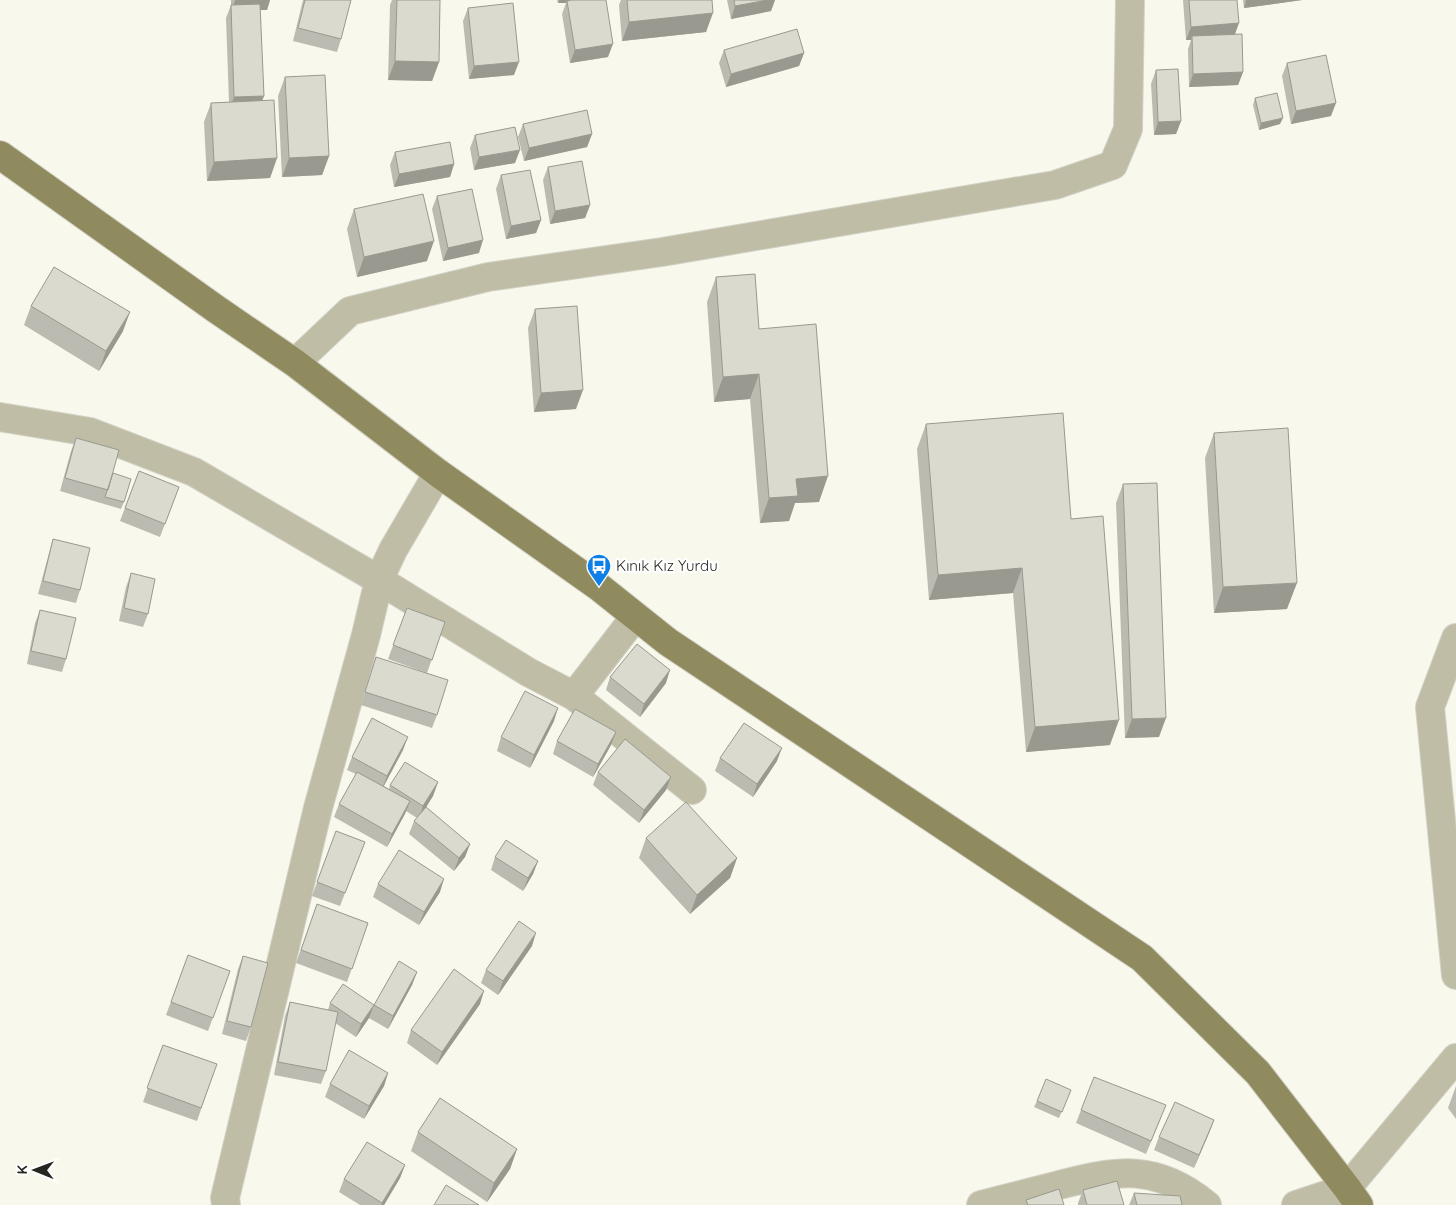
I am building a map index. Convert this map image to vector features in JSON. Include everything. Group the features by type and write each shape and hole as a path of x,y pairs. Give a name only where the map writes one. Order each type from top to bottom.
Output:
{"main road":[{"path":"0,155 216,310 295,363 438,472 599,587 635,618 668,642 1142,958 1258,1073 1353,1196"}],"street":[{"path":"295,363 350,312 488,276 662,252 1055,185 1113,165 1128,129 1130,0"},
{"path":"0,417 90,432 194,472 379,580 528,672 574,696 692,790"},
{"path":"226,1205 225,1198 242,1123 316,817 366,635 379,580 392,550 438,472"},
{"path":"574,696 635,618"},
{"path":"1456,638 1430,708 1456,975"},
{"path":"1296,1205 1353,1196 1456,1058"},
{"path":"981,1205 1097,1176 1133,1172 1169,1181 1207,1205"}],"building":[{"path":"305,0 351,0 341,39 298,28"},
{"path":"397,0 440,0 439,62 395,61"},
{"path":"606,0 613,44 575,50 567,1"},
{"path":"627,0 712,0 713,13 629,22"},
{"path":"734,0 768,0 735,6"},
{"path":"1189,0 1237,0 1239,23 1191,27"},
{"path":"513,3 519,62 474,66 468,8"},
{"path":"260,4 264,96 234,97 231,5"},
{"path":"797,29 804,53 731,74 724,50"},
{"path":"1242,34 1243,72 1193,74 1192,36"},
{"path":"1326,55 1336,103 1296,111 1287,63"},
{"path":"1178,69 1181,121 1158,122 1156,70"},
{"path":"325,75 329,156 289,158 285,77"},
{"path":"1277,93 1283,118 1261,123 1255,98"},
{"path":"274,100 277,158 214,162 211,103"},
{"path":"587,110 592,134 529,148 523,124"},
{"path":"515,127 520,150 479,157 475,135"},
{"path":"450,142 454,164 399,174 395,152"},
{"path":"582,161 590,205 555,211 548,167"},
{"path":"530,170 541,220 511,226 501,175"},
{"path":"472,189 483,240 448,248 437,196"},
{"path":"423,194 434,241 364,257 354,209"},
{"path":"54,267 130,312 106,351 31,306"},
{"path":"755,274 759,329 816,324 828,476 796,479 798,496 769,498 759,374 723,377 716,277"},
{"path":"577,306 583,390 541,393 535,309"},
{"path":"1063,413 1071,519 1103,516 1119,720 1035,727 1022,568 938,575 926,424"},
{"path":"1288,428 1297,583 1223,587 1214,433"},
{"path":"76,438 119,450 108,490 65,478"},
{"path":"139,471 179,487 165,524 125,508"},
{"path":"113,473 131,479 124,502 105,497"},
{"path":"1157,483 1166,718 1132,719 1123,484"},
{"path":"53,539 90,548 80,590 43,581"},
{"path":"131,573 155,579 148,614 124,608"},
{"path":"407,608 445,622 432,660 393,645"},
{"path":"40,610 76,618 66,659 31,651"},
{"path":"637,644 670,670 644,704 610,677"},
{"path":"376,657 448,680 437,715 365,692"},
{"path":"525,691 558,708 534,755 501,737"},
{"path":"575,709 616,732 598,764 557,741"},
{"path":"372,718 408,737 387,776 352,757"},
{"path":"744,723 782,748 757,784 720,758"},
{"path":"625,739 671,777 644,810 598,772"},
{"path":"405,762 438,782 423,806 390,785"},
{"path":"357,772 410,801 392,834 339,804"},
{"path":"686,802 737,858 697,895 646,838"},
{"path":"426,807 470,844 459,858 414,821"},
{"path":"336,831 365,842 345,893 317,882"},
{"path":"506,840 538,861 528,878 495,857"},
{"path":"399,850 444,879 424,912 378,884"},
{"path":"317,904 368,923 352,969 301,950"},
{"path":"519,921 536,933 503,981 486,970"},
{"path":"188,955 230,971 213,1018 171,1002"},
{"path":"243,956 268,963 251,1027 227,1021"},
{"path":"399,961 417,972 393,1016 374,1005"},
{"path":"454,969 484,991 442,1052 411,1030"},
{"path":"343,984 374,1005 361,1024 330,1003"},
{"path":"290,1002 338,1012 326,1071 278,1062"},
{"path":"163,1045 217,1064 201,1108 147,1088"},
{"path":"349,1050 388,1073 369,1106 330,1084"},
{"path":"1094,1077 1166,1105 1151,1141 1081,1110"},
{"path":"1046,1079 1071,1090 1062,1112 1037,1101"},
{"path":"440,1098 517,1149 494,1183 418,1132"},
{"path":"1175,1102 1214,1120 1199,1155 1159,1137"},
{"path":"367,1142 405,1165 382,1203 344,1179"},
{"path":"1117,1181 1124,1205 1087,1205 1083,1190"},
{"path":"446,1185 479,1205 434,1205"},
{"path":"1059,1189 1064,1205 1028,1205 1026,1200"},
{"path":"1134,1193 1180,1196 1182,1205 1137,1205"}],"place":[{"name":"Kınık Kız Yurdu","path":"599,587"}]}
